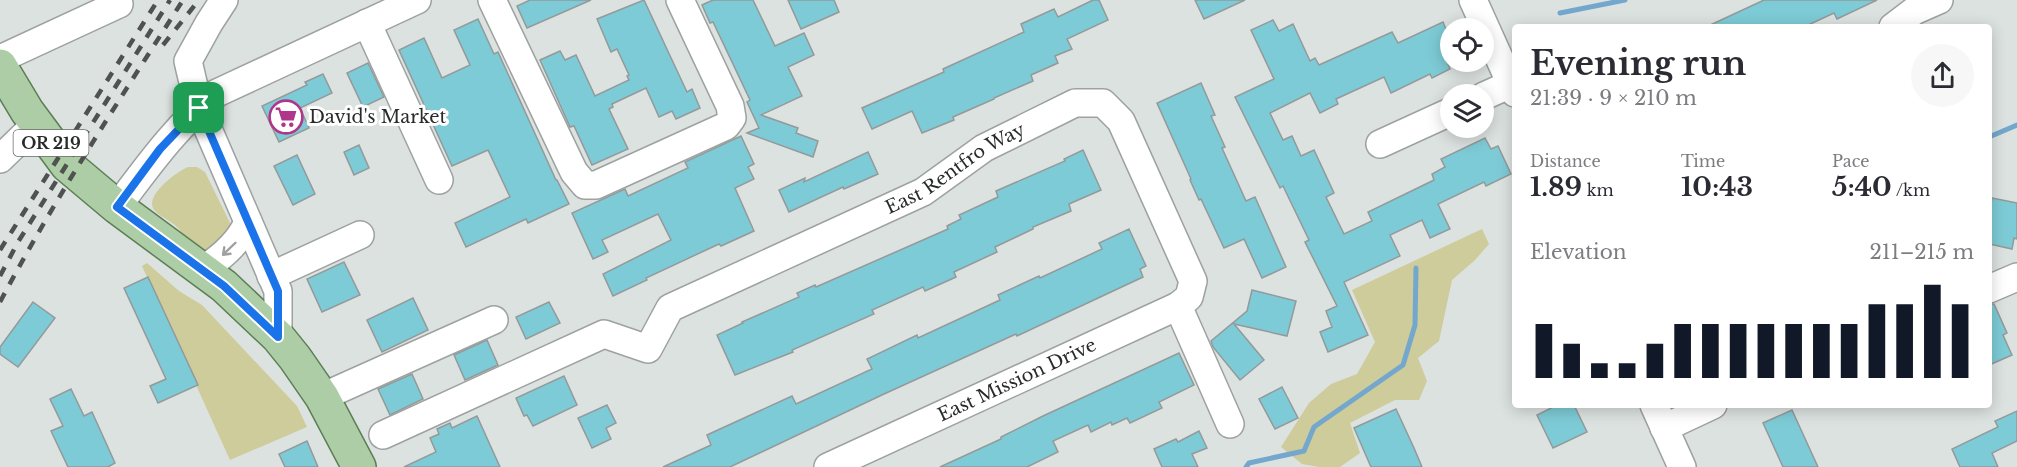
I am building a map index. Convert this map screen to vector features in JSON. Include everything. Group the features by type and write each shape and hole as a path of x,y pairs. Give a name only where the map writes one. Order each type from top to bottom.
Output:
{"main road":[{"name":"OR 219","path":"0,66 10,86 67,165 117,207 224,286 278,337 295,357 322,397 359,467"}],"street":[{"path":"224,0 188,61 199,108 278,291 278,337"},
{"path":"117,207 160,149 199,108 218,93 417,0"},
{"path":"492,0 574,172 585,185 596,185 726,126 732,118 729,106 680,0"},
{"path":"1473,0 1512,87"},
{"path":"1897,24 1914,11 1939,0"},
{"path":"0,59 119,4"},
{"path":"367,23 439,180"},
{"path":"1494,94 1512,89"},
{"name":"East Rentfro Way","path":"383,435 604,334 648,349 670,308 923,192 984,148 1075,103 1103,103 1120,121 1193,281 1190,297 1178,306"},
{"path":"1380,144 1440,117"},
{"path":"0,159 37,123"},
{"path":"202,270 217,260 237,241 248,222"},
{"path":"271,276 360,235"},
{"path":"1992,288 2017,277"},
{"path":"1178,306 1230,424"},
{"name":"East Mission Drive","path":"837,465 1178,306"},
{"path":"322,397 494,320"},
{"path":"1682,467 1659,416 1698,408"}],"shaded area":[{"path":"188,167 197,167 205,172 231,225 231,231 206,253 185,239 178,228 155,211 152,205 153,199 162,186"},
{"path":"1482,229 1489,244 1452,280 1439,341 1418,358 1427,381 1419,400 1395,400 1350,423 1360,453 1340,467 1302,464 1281,447 1309,403 1331,384 1357,374 1375,342 1352,290"},
{"path":"147,263 179,291 202,305 297,406 307,427 230,460 142,266"}],"building":[{"path":"530,0 591,0 527,28 517,6"},
{"path":"644,0 687,92 692,89 700,108 676,119 672,111 659,117 646,88 612,104 613,107 609,109 628,149 592,165 574,126 570,127 540,60 560,51 565,60 576,55 595,96 629,80 627,76 629,75 617,49 611,52 597,19"},
{"path":"713,0 753,0 775,46 804,33 814,55 788,67 802,96 761,115 798,128 796,133 818,141 813,157 747,133 759,128 747,102 750,100 713,22 710,23 702,5"},
{"path":"788,0 834,0 839,12 801,29"},
{"path":"1093,0 1099,0 1108,20 1067,39 1072,49 1055,56 1058,63 1031,75 1033,81 953,117 954,120 922,133 912,111 872,129 862,108 944,72 943,69 1024,32 1021,24 1054,9 1058,17"},
{"path":"1195,0 1245,0 1204,19"},
{"path":"1764,0 1877,0 1837,19 1834,13 1810,24 1712,24"},
{"path":"478,19 494,54 498,52 569,204 528,223 526,219 466,247 455,223 510,197 488,150 452,166 399,50 424,38 442,78 470,65 454,30"},
{"path":"1273,20 1279,31 1293,24 1310,61 1315,58 1319,65 1392,32 1398,43 1440,23 1440,72 1444,72 1432,78 1430,74 1391,93 1384,77 1336,99 1338,104 1320,113 1310,93 1270,113 1283,140 1292,136 1301,156 1314,150 1334,193 1326,197 1344,234 1372,221 1368,212 1434,180 1432,174 1445,167 1441,159 1485,138 1491,149 1498,146 1511,174 1486,186 1484,182 1438,204 1450,229 1430,238 1422,220 1390,235 1400,256 1344,282 1368,335 1328,352 1320,332 1332,327 1326,311 1337,306 1305,242 1309,240 1283,186 1280,188 1235,97 1274,79 1251,30"},
{"path":"368,63 384,97 363,107 347,73"},
{"name":"David's Market","path":"323,74 332,93 300,108 309,128 279,142 262,106 307,85 305,82"},
{"path":"1201,83 1215,115 1211,116 1225,147 1222,148 1246,201 1255,197 1286,267 1262,278 1244,239 1224,248 1201,199 1199,200 1157,103"},
{"path":"741,136 754,164 748,167 754,179 735,188 754,231 721,246 719,244 613,296 603,274 671,240 658,214 602,240 608,252 593,259 572,213 625,189 628,196 688,168 685,162"},
{"path":"359,145 369,168 354,175 344,152"},
{"path":"1083,150 1101,190 1069,204 1071,211 1033,227 995,247 997,252 954,272 956,277 925,291 923,287 872,310 874,314 792,350 793,352 735,375 717,335 799,297 797,293 815,285 816,287 948,229 947,226 961,219 959,215 998,197 996,191 1065,161 1064,159"},
{"path":"868,152 878,174 789,212 779,190 805,178 804,182"},
{"path":"297,155 315,194 293,205 274,166"},
{"path":"1992,198 2017,203 2017,239 2014,238 2012,249 1992,245"},
{"path":"1129,229 1146,266 1140,269 1143,277 1017,336 1016,334 884,394 730,467 663,467 711,445 707,435 792,396 796,404 872,369 867,359 1000,300 998,295 1102,249 1099,243"},
{"path":"344,262 360,295 322,312 307,279"},
{"path":"148,277 198,385 158,403 150,386 166,379 124,288"},
{"path":"1252,290 1296,301 1287,336 1234,324 1264,360 1240,380 1213,347 1211,341 1247,311"},
{"path":"413,298 428,330 382,352 367,320"},
{"path":"33,302 55,318 18,367 0,354 0,347"},
{"path":"549,302 560,323 526,339 516,317"},
{"path":"1992,304 2007,333 2003,335 2012,355 1992,364"},
{"path":"487,340 498,365 465,380 454,355"},
{"path":"1179,353 1194,385 1159,402 1162,408 1130,423 1127,418 1112,425 1111,422 1091,432 1088,425 1053,441 1058,452 1027,467 940,467 1001,439 1043,416"},
{"path":"412,374 423,399 390,415 378,389"},
{"path":"564,376 577,405 533,426 527,415 524,416 516,398"},
{"path":"1282,387 1298,418 1275,429 1259,399"},
{"path":"71,389 84,416 92,412 115,463 108,467 68,467 51,431 63,426 50,399"},
{"path":"607,405 616,423 606,428 611,439 592,448 578,418"},
{"path":"1551,408 1575,408 1587,432 1553,448 1537,415"},
{"path":"1396,409 1422,467 1371,467 1354,428"},
{"path":"1792,410 1818,467 1783,467 1763,423"},
{"path":"2017,411 2017,441 1992,453 1998,467 1960,467 1952,449 1998,427 1995,421"},
{"path":"477,416 500,467 404,467 436,452 430,438 439,434 437,429 450,423 452,428"},
{"path":"1199,431 1207,448 1192,454 1198,467 1162,467 1154,449 1176,439 1178,442"},
{"path":"307,441 318,467 285,467 279,454"}],"waterway":[{"path":"1560,13 1625,0"},
{"path":"1992,136 2017,125"},
{"path":"1246,467 1249,463 1304,451 1314,427 1403,365 1415,325 1416,268"}],"railway":[{"path":"0,250 158,0"},
{"path":"0,276 18,242 170,0"},
{"path":"0,302 65,187 183,0"},
{"path":"163,45 199,0"}],"place":[{"name":"David's Market","path":"286,117"}],"route":[{"path":"199,108 278,291 278,337 224,286 117,207 160,149 199,108"}]}
